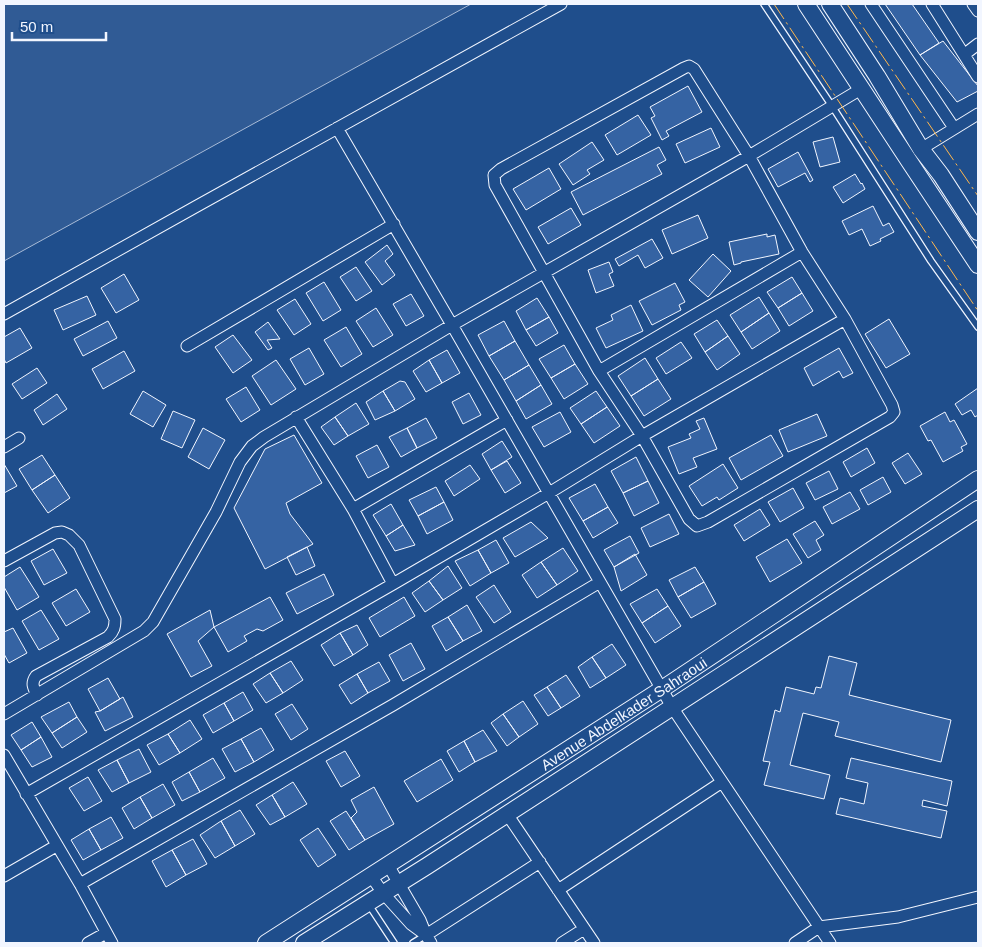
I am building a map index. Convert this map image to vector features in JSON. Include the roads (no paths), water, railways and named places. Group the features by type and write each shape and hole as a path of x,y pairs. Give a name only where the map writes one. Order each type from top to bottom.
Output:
{"main road":[{"path":"806,4 978,264"},
{"path":"830,4 878,76 921,149 941,175 978,232"},
{"name":"Avenue Abdelkader Sahraoui","path":"266,943 662,689 978,479"},
{"name":"Avenue Abdelkader Sahraoui","path":"314,939 978,508"}],"street":[{"path":"4,314 561,4"},
{"path":"871,4 954,128"},
{"path":"932,4 978,77"},
{"path":"973,4 978,11"},
{"path":"965,54 978,44"},
{"path":"689,66 694,69 749,156 802,252 845,319 894,412 890,418 708,522 696,526 689,519 642,436 599,371 495,185 494,175 501,169 689,66"},
{"path":"4,714 144,631 153,622 216,512 240,462 252,446 264,437 452,325 749,156 861,89"},
{"path":"921,149 978,114"},
{"path":"337,128 672,707 830,943"},
{"path":"186,346 394,224"},
{"path":"599,371 802,252"},
{"path":"26,794 393,584 642,436 845,319"},
{"path":"296,417 354,509 393,584"},
{"path":"354,509 507,420"},
{"path":"4,447 19,438"},
{"path":"4,560 55,533 62,532 69,535 79,545 115,619 113,632 108,636 36,676 32,685 36,695"},
{"path":"80,884 393,705 600,582"},
{"path":"4,754 56,846 80,884 109,938 88,943"},
{"path":"558,890 722,782"},
{"path":"507,814 594,943"},
{"path":"4,876 56,846"},
{"path":"428,939 540,862"},
{"path":"388,866 420,920 428,939"},
{"path":"371,876 410,924 428,939"},
{"path":"795,943 820,927 898,917 978,897"},
{"path":"562,943 584,929"}],"lane":[{"path":"764,4 832,106 931,262 978,327"},
{"path":"368,903 394,943"},
{"path":"413,943 428,939"}]}
